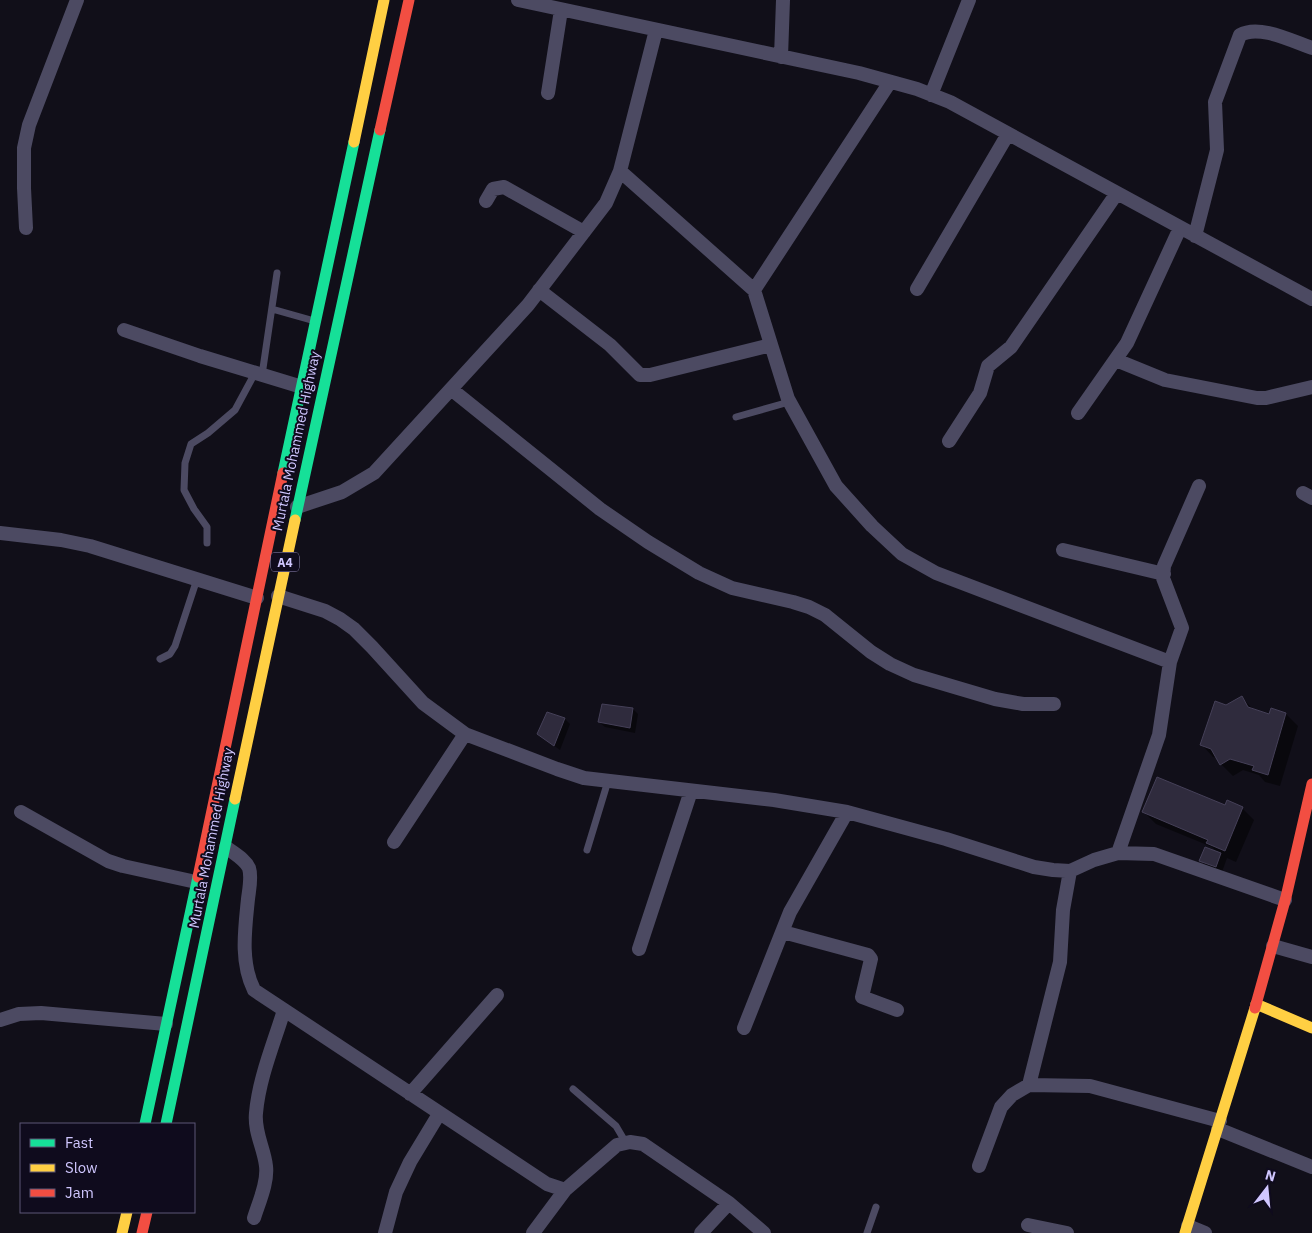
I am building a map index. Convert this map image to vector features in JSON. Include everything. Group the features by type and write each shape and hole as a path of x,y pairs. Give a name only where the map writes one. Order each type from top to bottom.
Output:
{"main road":[{"name":"Murtala Mohammed Highway","path":"166,1123 226,848 244,752 409,0"},
{"name":"Murtala Mohammed Highway","path":"145,1123 316,321 379,2"},
{"path":"1186,1230 1273,946 1310,808 1312,784"},
{"path":"1256,1004 1312,1028"},
{"path":"122,1233 127,1213"},
{"path":"142,1233 147,1213"}],"street":[{"path":"26,228 24,148 29,125 77,0"},
{"path":"518,0 860,74 950,102 1312,299"},
{"path":"781,57 783,0"},
{"path":"931,95 969,0"},
{"path":"548,93 561,10"},
{"path":"297,507 342,492 374,473 528,305 606,203 620,171 656,30"},
{"path":"1195,236 1217,150 1215,102 1240,34 1246,31 1257,30 1312,48"},
{"path":"754,290 890,82"},
{"path":"917,289 1008,134"},
{"path":"620,171 754,290 789,402 836,486 872,526 902,554 936,573 1170,662"},
{"path":"486,201 493,189 504,187 584,232"},
{"path":"948,441 980,393 988,366 1011,347 1117,193"},
{"path":"1078,413 1127,343 1180,228"},
{"path":"539,290 610,345 640,376 771,344"},
{"path":"124,330 302,387"},
{"path":"1116,360 1165,380 1257,398 1266,398 1312,387"},
{"path":"452,389 600,509 648,542 699,573 732,588 809,607 825,615 871,652 890,664 914,675 995,699 1023,704 1054,704"},
{"path":"1118,853 1159,735 1170,662 1182,628 1164,578 1164,566 1199,486"},
{"path":"0,533 61,540 90,546 257,598"},
{"path":"1063,550 1164,574"},
{"path":"278,596 325,611 347,624 372,647 423,703 465,734 584,778 774,800 847,812 946,839 1034,867 1070,871 1094,860 1118,853 1154,854 1285,900"},
{"path":"394,842 465,734"},
{"path":"639,949 691,791"},
{"path":"21,812 108,861 196,882"},
{"path":"744,1028 790,912 847,812"},
{"path":"226,848 243,860 249,868 245,926 245,966 254,990 547,1184 565,1190"},
{"path":"1029,1085 1060,962 1063,910 1070,871"},
{"path":"783,932 868,955 871,960 862,997 897,1010"},
{"path":"1273,946 1312,957"},
{"path":"410,1094 497,995"},
{"path":"254,1218 266,1167 258,1139 255,1116 260,1090 284,1010"},
{"path":"0,1020 19,1014 41,1013 166,1024"},
{"path":"979,1166 1001,1108 1012,1095 1029,1085 1090,1086 1219,1125 1312,1167"},
{"path":"384,1233 396,1192 410,1162 440,1114"},
{"path":"533,1233 565,1190 617,1145 630,1142 643,1144 729,1203 764,1233"},
{"path":"701,1233 729,1203"},
{"path":"1028,1224 1067,1233"},
{"path":"1186,1230 1205,1233"}],"lane":[{"path":"208,543 207,527 194,509 184,490 186,463 191,444 208,433 235,410 259,374 272,309 277,272"},
{"path":"272,309 316,321"},
{"path":"736,417 789,402"},
{"path":"160,659 170,654 175,646 197,580"},
{"path":"587,850 608,781"},
{"path":"574,1089 616,1126 626,1143"},
{"path":"867,1233 876,1207"}],"building":[{"path":"1242,696 1248,707 1269,714 1271,708 1286,713 1268,775 1252,770 1254,766 1230,759 1220,765 1211,749 1200,745 1215,701 1226,705"},
{"path":"602,704 633,708 630,728 598,722"},
{"path":"547,712 565,718 554,746 537,734"},
{"path":"1157,777 1225,805 1227,800 1243,807 1225,851 1206,843 1208,840 1142,812"},
{"path":"1205,847 1221,853 1216,867 1199,861"}],"traffic: fast":[{"path":"295,520 380,130"},
{"path":"283,473 354,142"},
{"path":"166,1123 235,799"},
{"path":"145,1123 198,877"}],"traffic: slow":[{"path":"354,142 384,0"},
{"path":"235,799 295,520"},
{"path":"1256,1004 1312,1028"},
{"path":"1185,1233 1255,1008"},
{"path":"122,1233 127,1213"}],"traffic: jam":[{"path":"380,130 409,0"},
{"path":"198,877 283,473"},
{"path":"1255,1008 1286,897 1312,784"},
{"path":"142,1233 147,1213"}]}
